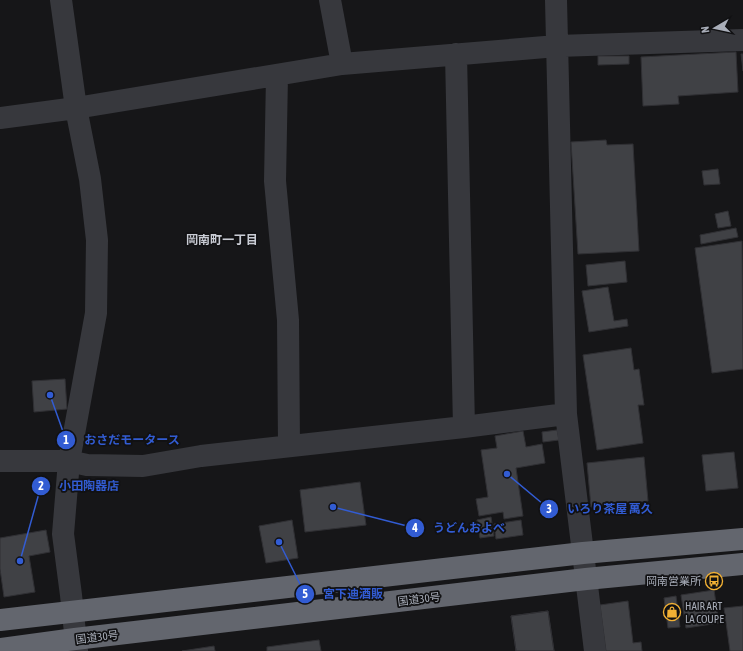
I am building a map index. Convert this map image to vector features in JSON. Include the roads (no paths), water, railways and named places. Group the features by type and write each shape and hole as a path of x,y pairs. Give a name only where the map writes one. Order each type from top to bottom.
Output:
{"highway":[{"path":"0,620 583,553 743,539"},
{"name":"国道30号","path":"0,649 76,645 586,579 743,564"}],"street":[{"path":"61,0 76,108 90,179 97,240 96,313 69,461 63,534 76,645"},
{"path":"330,0 342,64"},
{"path":"556,0 566,414 595,651"},
{"path":"0,118 76,108 277,76 342,64 557,46 743,40"},
{"path":"456,54 464,428"},
{"path":"277,76 276,181 288,320 289,446"},
{"path":"0,461 69,461 87,466 143,466 201,456 464,428 566,414"}],"place":[{"name":"おさだモータース","path":"50,395"},
{"name":"いろり茶屋 萬久","path":"507,474"},
{"name":"うどんおよべ","path":"333,507"},
{"name":"宮下迪酒販","path":"279,542"},
{"name":"小田陶器店","path":"20,561"},
{"name":"岡南営業所","path":"714,581"},
{"name":"HAIR ART LA COUPE","path":"672,612"}],"district":[{"name":"岡南町一丁目","path":"222,240"}]}
